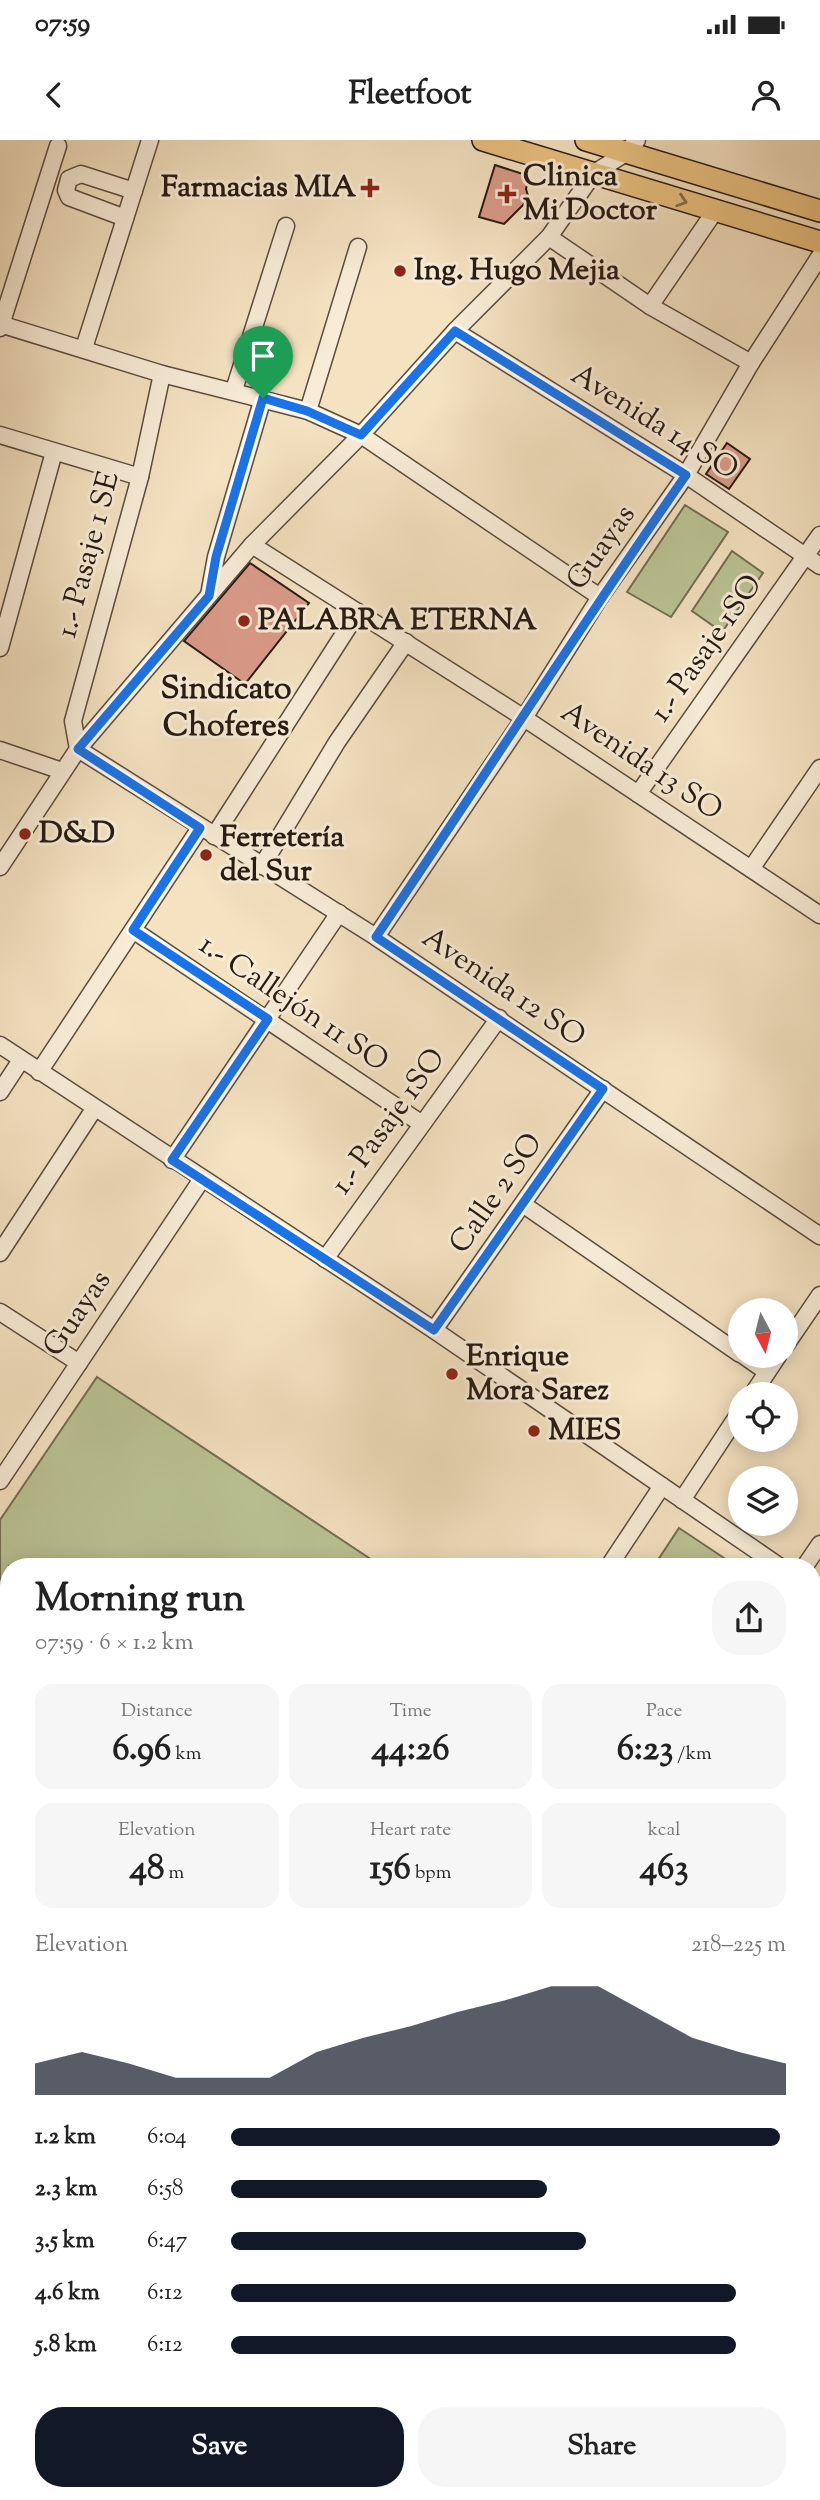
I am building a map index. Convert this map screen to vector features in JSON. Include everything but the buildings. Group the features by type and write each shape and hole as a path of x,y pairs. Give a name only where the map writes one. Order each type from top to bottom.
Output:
{"main road":[{"path":"483,140 820,242"},
{"path":"599,142 632,146 820,211"}],"street":[{"path":"84,348 150,140"},
{"path":"594,173 599,142"},
{"path":"58,146 0,326 84,348 162,374 234,390 307,411 361,435 600,597"},
{"path":"2,860 78,749 252,545 361,435 455,331 550,237 594,173 632,146"},
{"path":"125,218 69,197 66,190 69,179 74,174 81,174 134,191"},
{"path":"650,306 715,211"},
{"path":"234,390 286,226"},
{"path":"550,237 650,306 751,363"},
{"path":"307,411 358,247"},
{"name":"Guayas","path":"376,937 524,718 600,597 686,475 751,363 820,256"},
{"name":"Avenida 14 SO","path":"455,331 686,475 813,561"},
{"name":"1.- Pasaje 1 SE","path":"78,749 73,721 140,477 162,374"},
{"path":"209,596 216,557 263,398"},
{"path":"0,435 140,477"},
{"path":"0,648 54,452"},
{"name":"1.- Pasaje 1SO","path":"638,794 813,561 820,535"},
{"name":"Avenida 13 SO","path":"252,545 524,718 820,915"},
{"path":"39,1072 133,930 207,832 358,612"},
{"path":"262,866 337,742 406,642"},
{"name":"Avenida 12 SO","path":"78,749 340,913 499,1017 820,1236"},
{"path":"0,750 62,771"},
{"path":"751,869 820,768"},
{"path":"172,1160 340,913"},
{"name":"1.- Callejón 11 SO","path":"133,930 422,1124"},
{"name":"1.- Pasaje 1SO","path":"326,1259 499,1017"},
{"path":"0,1045 434,1330 767,1558"},
{"path":"0,1092 21,1060"},
{"name":"Calle 2 SO","path":"434,1330 603,1089"},
{"path":"0,1253 94,1109"},
{"name":"Guayas","path":"0,1481 202,1179"},
{"path":"524,1205 728,1345"},
{"path":"798,1327 820,1295"},
{"path":"0,1312 79,1363"},
{"path":"761,1368 767,1372"},
{"path":"760,1382 770,1368"},
{"path":"682,1500 728,1430"},
{"path":"614,1558 662,1486"}],"green space":[{"path":"685,505 728,532 671,617 627,592"},
{"path":"732,551 763,573 722,632 692,611"},
{"path":"97,1377 369,1558 0,1558 0,1520"},
{"path":"679,1528 724,1558 659,1558"}],"place":[{"name":"Farmacias MIA","path":"370,188"},
{"name":"Clinica Mi Doctor","path":"507,194"},
{"name":"Ing. Hugo Mejia","path":"400,271"},
{"name":"PALABRA ETERNA","path":"244,621"},
{"name":"D&D","path":"25,834"},
{"name":"Ferretería del Sur","path":"206,855"},
{"name":"Enrique Mora Sarez","path":"452,1374"},
{"name":"MIES","path":"534,1431"}],"district":[{"name":"Sindicato Choferes","path":"226,708"}],"route":[{"path":"455,331 686,475 600,597 524,718 376,937 603,1089 434,1330 172,1160 268,1019 133,930 200,828 78,749 209,596 216,557 263,398 307,411 361,435 455,331"}]}
